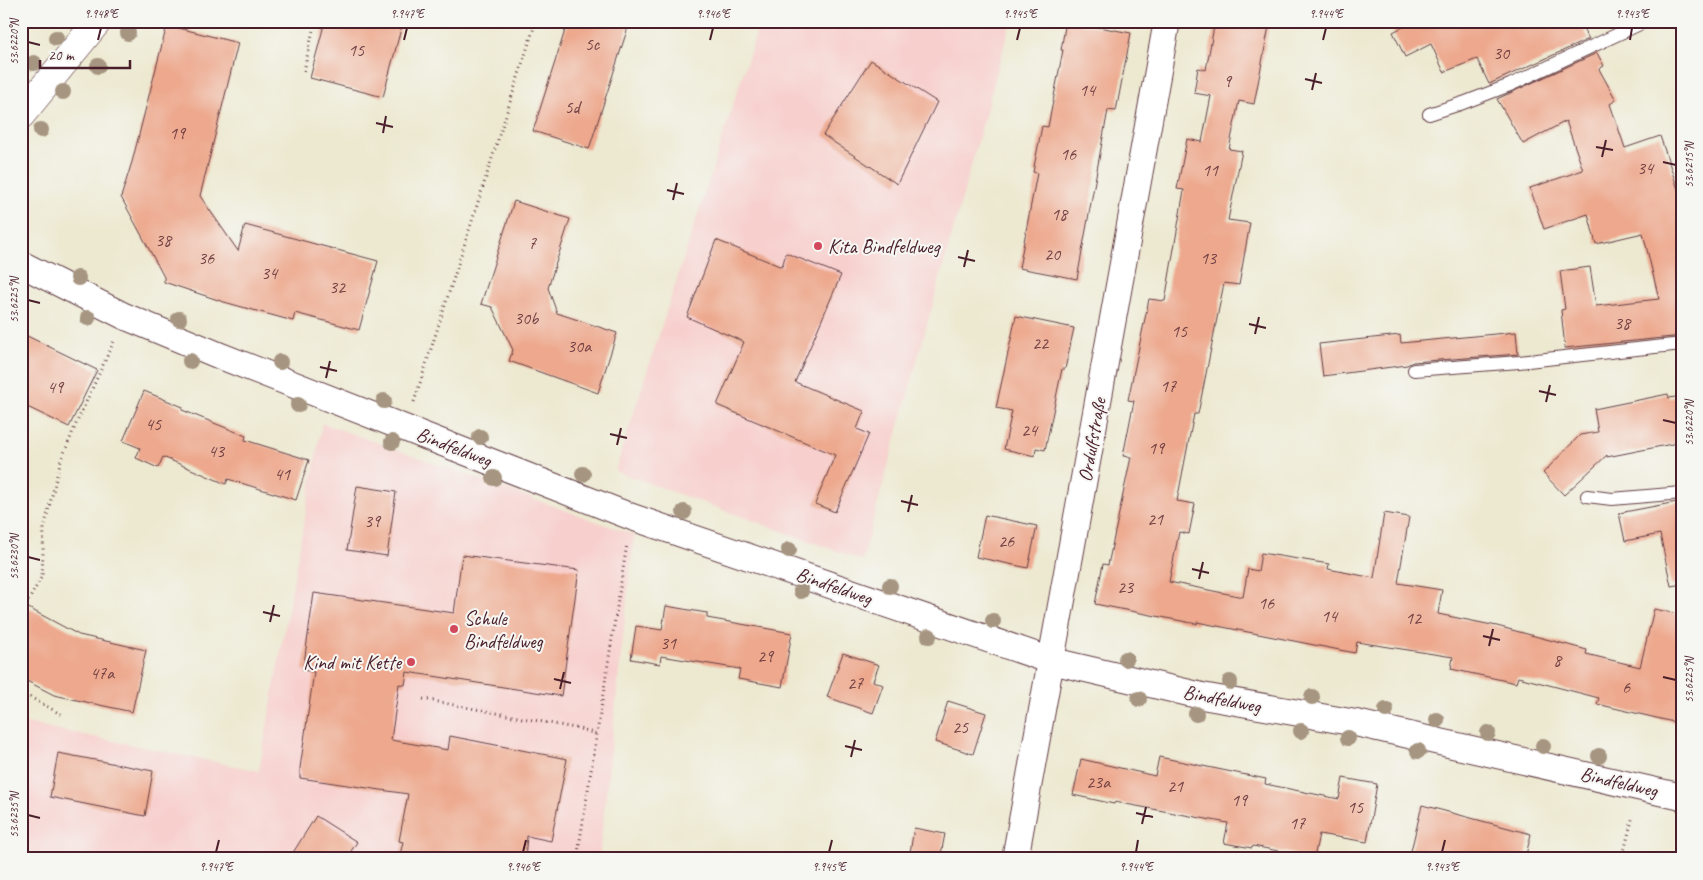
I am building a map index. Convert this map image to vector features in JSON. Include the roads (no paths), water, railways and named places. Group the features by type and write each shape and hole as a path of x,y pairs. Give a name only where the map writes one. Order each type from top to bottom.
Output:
{"street":[{"path":"21,115 98,21"},
{"name":"Ordulfstraße","path":"1015,859 1167,21"},
{"name":"Bindfeldweg","path":"21,264 124,316 218,355 632,516 1052,661 1202,696 1356,723 1682,796"}],"lane":[{"path":"1429,114 1510,85 1646,21"},
{"path":"1414,370 1519,362 1682,344"},
{"path":"1587,496 1612,499 1682,493"}],"place":[{"name":"Kita Bindfeldweg","path":"818,246"},
{"name":"Schule Bindfeldweg","path":"454,629"},
{"name":"Kind mit Kette","path":"411,662"}]}
